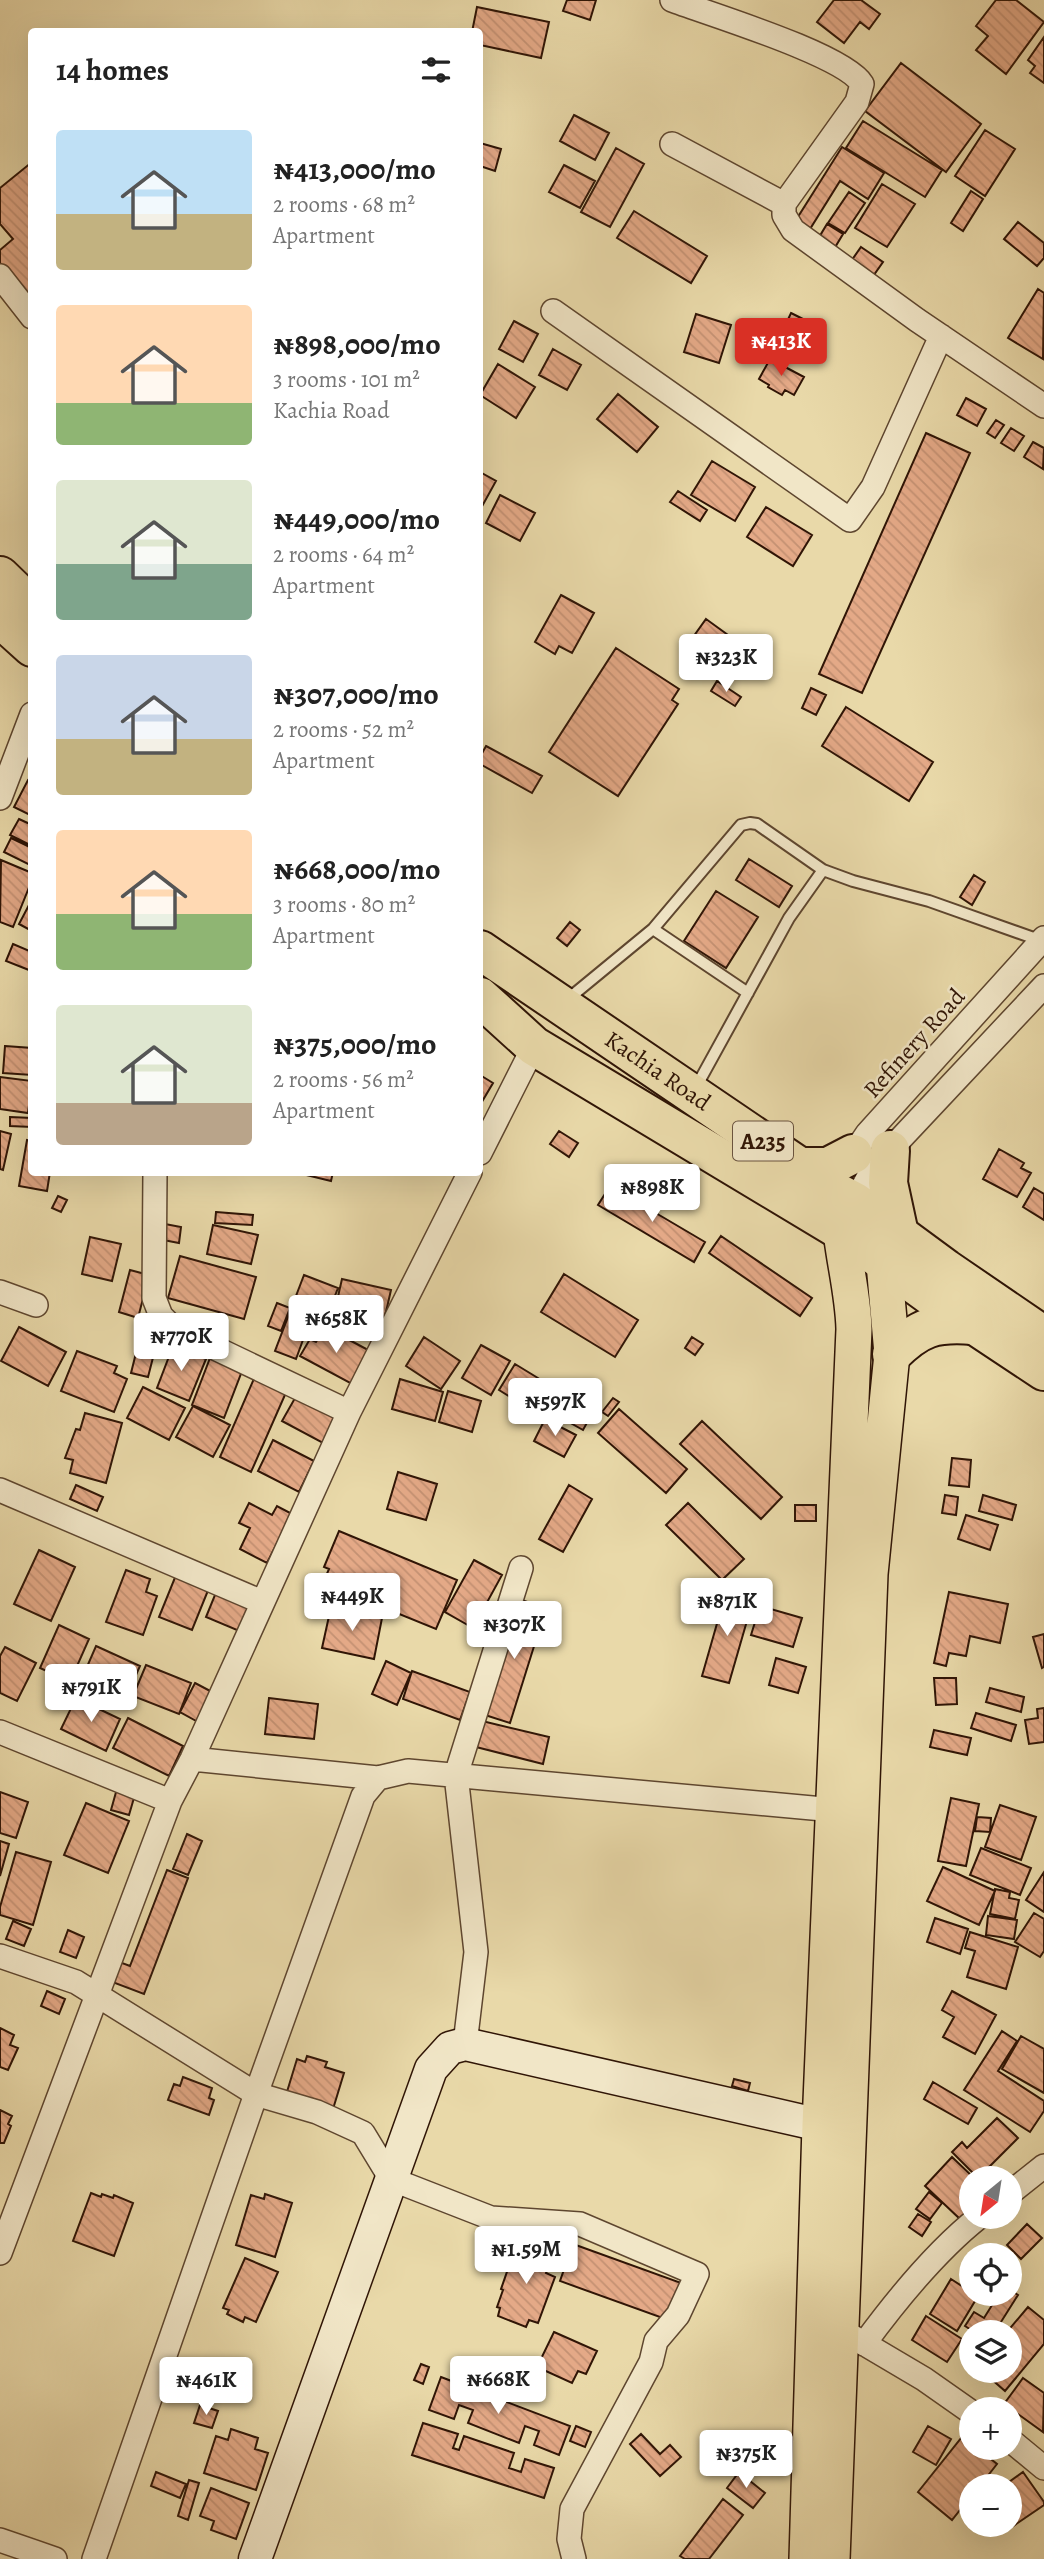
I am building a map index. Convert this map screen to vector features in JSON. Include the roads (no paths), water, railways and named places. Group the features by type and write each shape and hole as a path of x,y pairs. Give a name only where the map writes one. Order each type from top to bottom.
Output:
{"highway":[{"path":"0,576 28,603"},
{"path":"0,618 28,643"},
{"name":"Kachia Road","path":"483,952 800,1167 892,1249 938,1282 1044,1336"},
{"name":"Kachia Road","path":"483,1000 534,1046 844,1208"},
{"path":"885,1135 892,1249"},
{"path":"800,1167 828,1167 853,1154"},
{"name":"Kachia Road","path":"938,1282 973,1325 1044,1371"},
{"path":"892,1354 911,1336 932,1326 951,1323 973,1325"}],"main road":[{"path":"807,2559 820,2125 853,1329 844,1208"},
{"path":"832,2559 853,2337 870,1574 892,1354 892,1249"}],"street":[{"path":"672,0 817,53 857,76 862,83 857,102 784,204 784,215 793,230 941,336 1044,405"},
{"path":"672,144 784,204"},
{"path":"0,276 28,312"},
{"path":"553,311 850,520 873,487 941,336"},
{"path":"0,798 28,725"},
{"name":"Refinery Road","path":"844,1208 869,1176 885,1135 1043,939"},
{"name":"Refinery Road","path":"844,1208 842,1174 853,1154 928,1110 1044,986"},
{"path":"483,1147 534,1046"},
{"path":"885,1135 928,1110"},
{"path":"155,1176 154,1297 161,1317 173,1328 349,1412"},
{"path":"0,2253 7,2213 96,1996 170,1801 192,1759 349,1412 468,1176"},
{"path":"0,1292 36,1305"},
{"path":"0,1490 262,1602"},
{"path":"465,2044 475,1952 456,1775 521,1568"},
{"path":"0,1732 170,1801"},
{"path":"192,1759 378,1778 408,1771 834,1810"},
{"path":"94,2559 363,1796 378,1778"},
{"path":"0,1956 76,1982 256,2094 317,2112 363,2133 391,2179 491,2218 580,2224 697,2274 678,2315 656,2341 651,2362 572,2509 569,2539 573,2559"},
{"path":"255,2559 430,2069 450,2048 465,2044 820,2125"},
{"path":"1022,2185 1040,2174"},
{"path":"959,2404 924,2379 853,2337 887,2313 963,2230"},
{"path":"1022,2450 1044,2468"},
{"path":"0,2540 55,2559"}],"lane":[{"path":"561,1005 653,929 741,825 745,824 757,824 823,870 853,881 929,901 1043,939"},
{"path":"692,1093 789,918 823,870"},
{"path":"653,929 748,993"}]}
